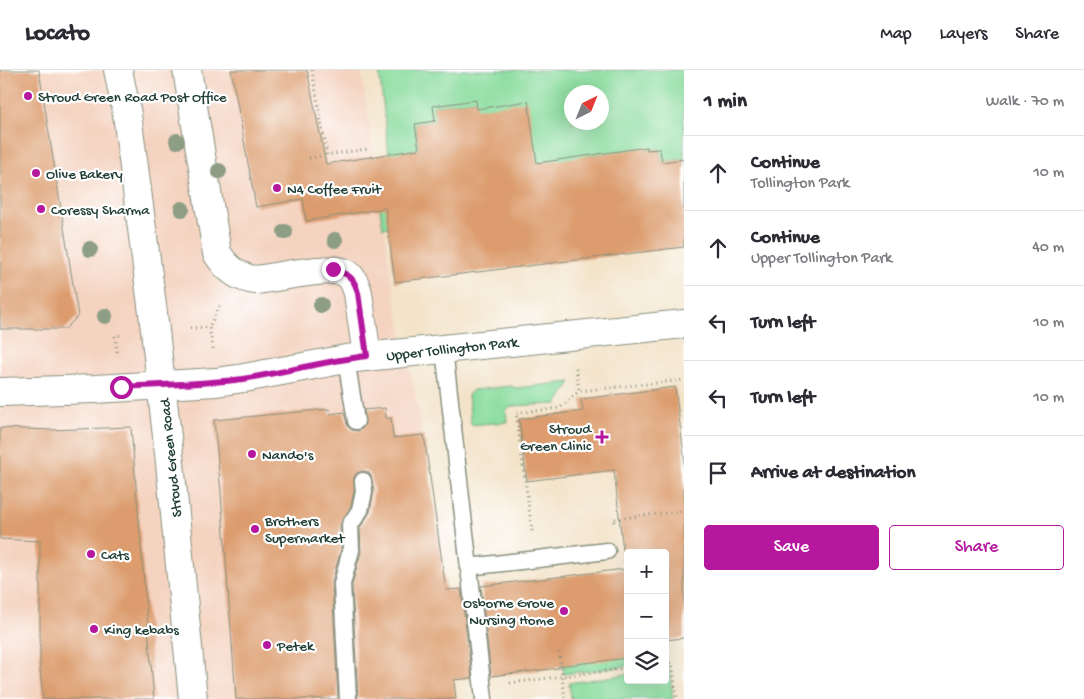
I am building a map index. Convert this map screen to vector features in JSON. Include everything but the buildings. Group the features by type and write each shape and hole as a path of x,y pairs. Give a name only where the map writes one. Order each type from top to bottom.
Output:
{"main road":[{"name":"Stroud Green Road","path":"118,70 129,124 162,385 193,699"},
{"path":"187,70 217,253 222,262 246,279 256,280 333,269 346,273 355,283 358,293 356,358"},
{"name":"Upper Tollington Park","path":"0,392 162,385 244,378 356,358 684,324"}],"lane":[{"path":"444,349 483,693"},
{"path":"356,358 356,421"},
{"path":"348,699 342,584 351,550 350,525 360,510 364,492 363,481"},
{"path":"468,567 607,551"}],"path":[{"path":"312,70 327,155"},
{"path":"309,158 367,149"},
{"path":"181,329 209,327 213,351"},
{"path":"115,336 117,355"},
{"path":"569,336 579,391"},
{"path":"536,560 516,413 560,408 579,391 684,380"},
{"path":"607,551 616,550 613,519 684,511"},
{"path":"559,652 565,699"},
{"path":"669,663 672,663 677,699"},
{"path":"483,693 562,677 624,669"}],"shaded area":[{"path":"0,70 361,70 395,300 418,407 445,576 456,699 0,699"}],"green space":[{"path":"379,70 684,70 684,167 683,159 662,162 660,149 589,155 404,225 383,228 380,209 389,155","holes":["475,100 419,152 415,124 435,121 433,106"]},
{"path":"571,382 557,404 512,406 506,410 507,422 471,425 468,395 473,390"},
{"path":"561,652 624,658 624,666 564,674"},
{"path":"669,668 673,699 571,699 569,683 624,675 624,684 669,684"}],"place":[{"name":"Stroud Green Road Post Office","path":"28,96"},
{"name":"Olive Bakery","path":"36,173"},
{"name":"N4 Coffee Fruit","path":"277,188"},
{"name":"Coressy Sharma","path":"41,209"},
{"name":"Stroud Green Clinic","path":"602,437"},
{"name":"Nando's","path":"252,454"},
{"name":"Brothers Supermarket","path":"255,529"},
{"name":"Cats","path":"91,554"},
{"name":"Osborne Grove Nursing Home","path":"564,611"},
{"name":"King kebabs","path":"94,629"},
{"name":"Petek","path":"267,645"}],"route":[{"path":"121,387 216,382 367,356 355,283 346,273 333,269"}]}
